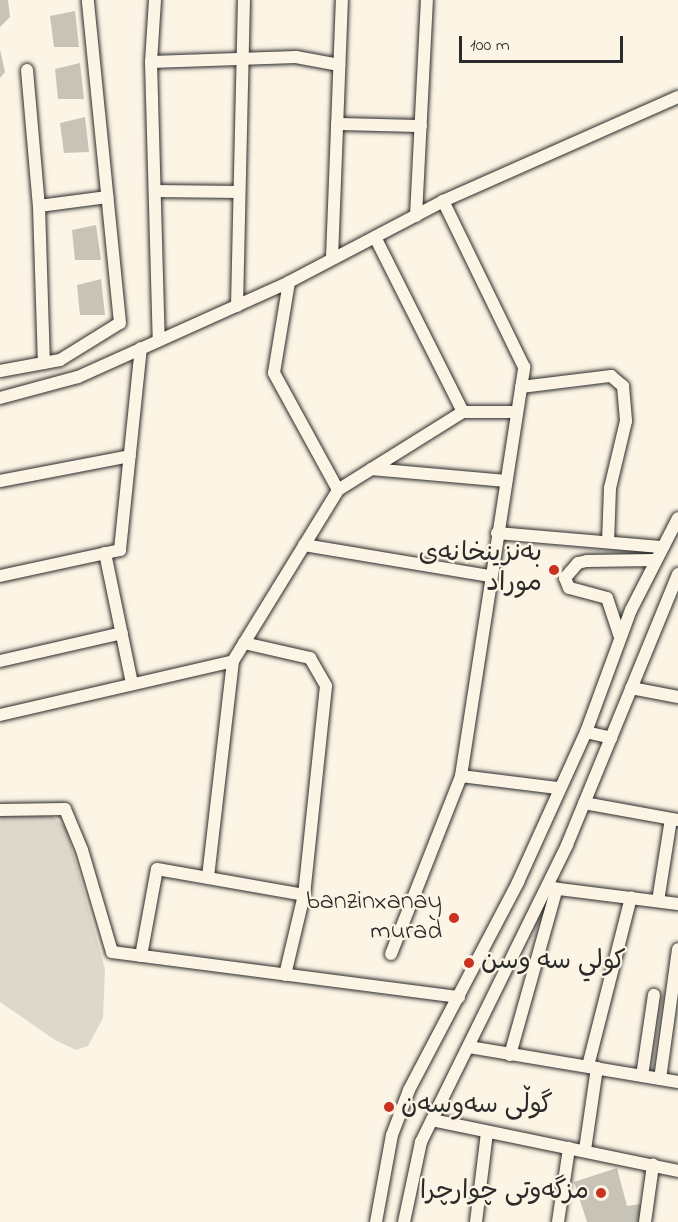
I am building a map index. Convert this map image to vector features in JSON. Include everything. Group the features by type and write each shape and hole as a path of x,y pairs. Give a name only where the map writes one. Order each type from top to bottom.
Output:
{"street":[{"path":"0,371 60,360 120,323 88,0"},
{"path":"154,0 152,62 159,340"},
{"path":"237,306 244,0"},
{"path":"332,258 342,0"},
{"path":"416,216 427,0"},
{"path":"152,62 296,57 339,65"},
{"path":"27,70 39,206 44,363"},
{"path":"0,398 78,377 289,282 443,201 678,97"},
{"path":"337,124 421,126"},
{"path":"155,191 239,192"},
{"path":"39,206 107,197"},
{"path":"391,954 461,776 524,367 443,201"},
{"path":"375,237 463,412"},
{"path":"289,282 274,373 338,490"},
{"path":"0,576 120,550 141,348"},
{"path":"521,387 611,376 623,387 626,421 610,488 608,542"},
{"path":"208,877 233,661 338,490 463,412 517,412"},
{"path":"0,481 130,456"},
{"path":"371,470 506,481"},
{"path":"376,1222 392,1136 409,1090 518,882 557,788 586,732 620,637 660,547 678,518"},
{"path":"497,533 660,547"},
{"path":"304,545 490,576"},
{"path":"105,553 132,683"},
{"path":"620,637 607,598 569,588 565,578 578,563 587,561 654,560"},
{"path":"510,1055 552,888 584,803 678,574"},
{"path":"0,661 122,633"},
{"path":"244,643 310,658 326,686 304,895 285,975"},
{"path":"0,715 233,661"},
{"path":"631,688 678,697"},
{"path":"586,732 611,738"},
{"path":"461,776 557,788"},
{"path":"584,803 675,819 658,901"},
{"path":"0,810 65,808 82,850 112,952 459,997"},
{"path":"141,956 157,869 304,895"},
{"path":"552,888 678,904"},
{"path":"404,1222 413,1163 432,1120 552,888"},
{"path":"585,1150 592,1067 631,897"},
{"path":"660,1079 678,949"},
{"path":"642,1076 654,995"},
{"path":"469,1047 678,1083"},
{"path":"432,1120 678,1171"},
{"path":"476,1222 487,1133"},
{"path":"558,1222 568,1148"},
{"path":"645,1222 653,1165"}],"shaded area":[{"path":"0,816 51,816 66,827 105,969 103,1018 88,1046 76,1050 55,1040 0,1002"}],"building":[{"path":"0,0 8,0 10,17 0,27"},
{"path":"75,11 79,47 54,47 50,16"},
{"path":"0,50 5,72 0,78"},
{"path":"80,63 84,99 58,99 55,69"},
{"path":"85,117 89,152 64,153 60,123"},
{"path":"96,225 101,260 75,260 72,230"},
{"path":"101,279 105,315 80,315 77,285"},
{"name":"مزگەوتی چوارچرا","path":"617,1168 627,1206 641,1204 640,1222 587,1222 574,1182"}],"place":[{"name":"بەنزینخانەی موراد","path":"554,570"},
{"name":"banzinxanay murad","path":"454,918"},
{"name":"كولي سه وسن","path":"469,963"},
{"name":"گوڵی سەوسەن","path":"389,1107"},
{"name":"مزگەوتی چوارچرا","path":"601,1193"}]}
